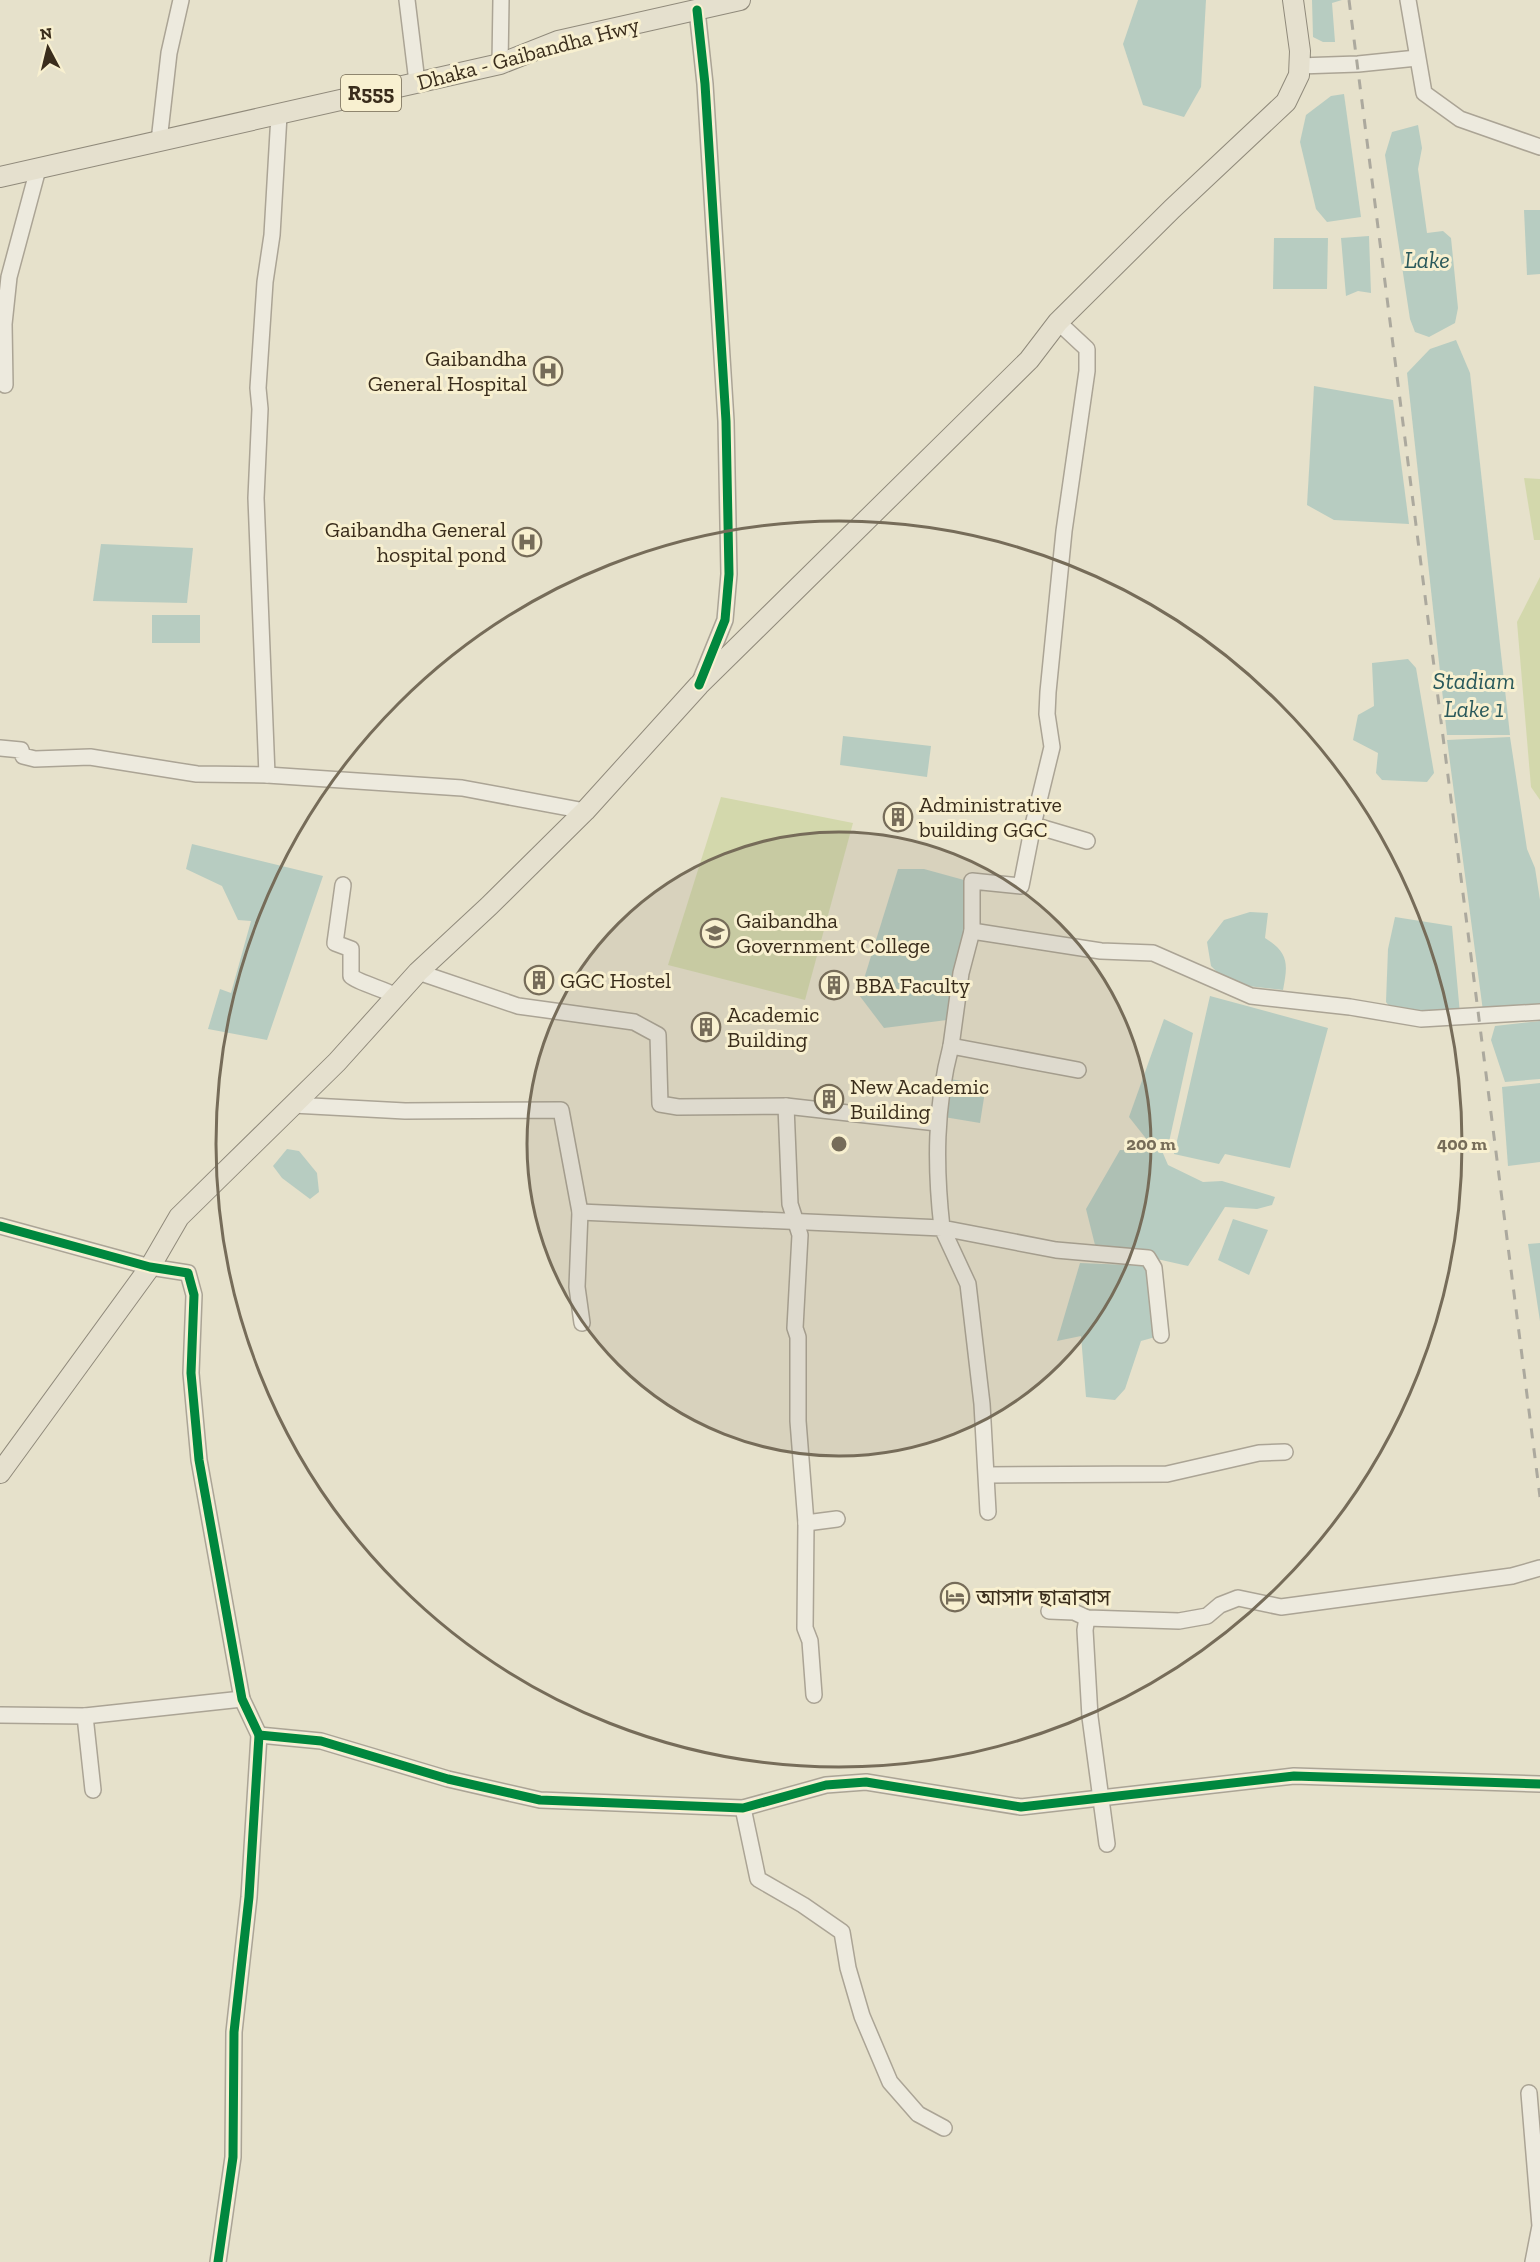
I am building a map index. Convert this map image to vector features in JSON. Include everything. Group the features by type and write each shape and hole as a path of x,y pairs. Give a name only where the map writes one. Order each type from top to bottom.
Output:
{"main road":[{"name":"Dhaka - Gaibandha Hwy","path":"2,174 279,115 500,64 558,41 740,0"},
{"path":"0,1473 150,1267 179,1217 338,1062 418,972 585,811 699,685 1029,360 1058,322 1172,209 1286,102 1299,75 1300,51 1293,0"}],"street":[{"path":"159,141 169,53 181,0"},
{"path":"406,0 417,82"},
{"path":"500,64 501,0"},
{"path":"1408,0 1424,93 1460,119 1540,147"},
{"path":"697,10 705,84 726,421 729,574 725,620 699,685"},
{"path":"1299,66 1358,64 1417,58"},
{"path":"267,774 256,498 260,409 258,388 265,282 272,235 279,115"},
{"path":"5,385 4,324 9,277 38,168"},
{"path":"988,1512 982,1404 968,1284 942,1228 936,1178 937,1124 961,973 972,931 972,881 1021,886 1052,747 1047,714 1048,692 1064,531 1087,371 1087,349 1058,322"},
{"path":"0,748 21,750 23,756 35,759 90,757 197,774 267,774 462,788 585,811"},
{"path":"1033,825 1087,841"},
{"path":"343,885 335,943 351,949 351,976 355,980 380,987 396,996"},
{"path":"972,931 1101,951 1153,953 1251,996 1350,1007 1420,1019 1540,1012"},
{"path":"418,972 518,1006 634,1022 658,1035 660,1104 678,1107 786,1106 937,1124"},
{"path":"951,1046 1078,1070"},
{"path":"293,1106 405,1111 561,1110 580,1212 576,1287 582,1323"},
{"path":"786,1106 790,1204 800,1236 795,1328 798,1337 798,1421 806,1523 805,1628 810,1641 814,1695"},
{"path":"580,1212 795,1219 942,1228 1056,1250 1148,1258 1154,1268 1161,1335"},
{"path":"0,1226 150,1267 188,1273 194,1295 191,1373 199,1460 242,1699 259,1735 249,1897 234,2032 233,2157 218,2262"},
{"path":"987,1475 1167,1474 1259,1453 1285,1452"},
{"path":"806,1523 837,1519"},
{"path":"1049,1611 1074,1612 1087,1617 1179,1621 1207,1616 1220,1605 1238,1598 1281,1607 1512,1576 1540,1568"},
{"path":"1087,1617 1085,1630 1090,1718 1107,1844"},
{"path":"0,1715 85,1716 242,1699"},
{"path":"85,1716 93,1790"},
{"path":"259,1735 321,1741 448,1779 540,1800 743,1808 826,1785 866,1782 1021,1807 1294,1776 1540,1784"},
{"path":"743,1808 758,1879 803,1905 842,1932 848,1968 862,2016 890,2082 918,2114 944,2128"},
{"path":"1529,2093 1540,2226 1533,2262"}],"green space":[{"path":"1524,478 1540,479 1540,540 1534,540"},
{"path":"1540,577 1540,800 1531,787 1517,622"},
{"path":"721,797 853,823 805,1000 668,965"}],"water":[{"path":"1138,0 1206,0 1201,87 1184,117 1143,105 1123,44"},
{"path":"1312,0 1342,0 1332,3 1335,42 1323,42 1313,37"},
{"path":"1344,94 1361,217 1327,222 1316,209 1300,142 1306,115 1331,96"},
{"name":"Lake","path":"1418,125 1422,148 1418,169 1427,233 1443,231 1451,238 1458,308 1455,323 1429,337 1415,332 1410,319 1385,155 1392,132"},
{"path":"1524,210 1540,210 1540,274 1527,275"},
{"path":"1369,236 1371,293 1358,291 1346,296 1341,238"},
{"path":"1274,238 1328,238 1327,289 1273,289"},
{"name":"Stadiam Lake 1","path":"1456,340 1470,373 1510,735 1447,735 1407,373 1430,349"},
{"path":"1314,386 1393,400 1409,524 1334,520 1307,505"},
{"path":"101,544 193,548 187,603 93,601"},
{"path":"152,615 200,615 200,643 152,643"},
{"path":"1408,659 1416,668 1434,773 1427,782 1382,780 1376,773 1378,753 1353,740 1358,715 1374,706 1372,663"},
{"path":"843,736 931,746 927,777 840,765"},
{"path":"1510,737 1527,849 1535,868 1540,900 1540,1006 1483,1011 1447,740"},
{"path":"192,844 323,876 267,1040 208,1029 220,989 231,993 251,921 238,920 222,886 186,869"},
{"path":"898,869 924,869 964,880 964,935 947,1020 884,1028 859,995"},
{"path":"1250,912 1268,913 1265,938 1283,954 1286,973 1283,990 1229,984 1211,966 1207,942 1224,920"},
{"path":"1395,917 1452,926 1460,1014 1393,1011 1386,1002 1388,949"},
{"path":"1210,996 1328,1028 1290,1168 1225,1154 1219,1164 1174,1154"},
{"path":"1164,1019 1193,1033 1169,1142 1148,1141 1129,1117"},
{"path":"1540,1021 1540,1079 1505,1082 1491,1040 1495,1026"},
{"path":"950,1079 986,1085 980,1123 944,1117"},
{"path":"1540,1083 1540,1162 1508,1166 1502,1087"},
{"path":"287,1149 299,1151 317,1173 319,1192 310,1199 282,1178 273,1166"},
{"path":"1120,1150 1162,1151 1168,1165 1203,1182 1222,1181 1275,1197 1272,1205 1257,1209 1225,1207 1188,1266 1095,1245 1086,1209"},
{"path":"1233,1219 1268,1230 1249,1275 1218,1260"},
{"path":"1540,1243 1540,1321 1528,1244"},
{"path":"1080,1263 1153,1266 1159,1336 1141,1341 1125,1389 1115,1400 1086,1397 1081,1336 1057,1341"}],"railway":[{"path":"1349,0 1540,1497"}],"cycle path":[{"path":"697,10 705,84 726,421 729,574 725,620 699,685"},
{"path":"0,1226 150,1267 188,1273 194,1295 191,1373 199,1460 242,1699 259,1735 249,1897 234,2032 233,2157 218,2262"},
{"path":"259,1735 321,1741 448,1779 540,1800 743,1808 826,1785 866,1782 1021,1807 1294,1776 1540,1784"}],"place":[{"name":"Gaibandha General Hospital","path":"548,371"},
{"name":"Gaibandha General hospital pond","path":"527,542"},
{"name":"Administrative building GGC","path":"898,817"},
{"name":"Gaibandha Government College","path":"715,933"},
{"name":"GGC Hostel","path":"539,980"},
{"name":"BBA Faculty","path":"834,985"},
{"name":"Academic Building","path":"706,1027"},
{"name":"New Academic Building","path":"829,1099"},
{"name":"আসাদ ছাত্রাবাস","path":"955,1597"}]}
